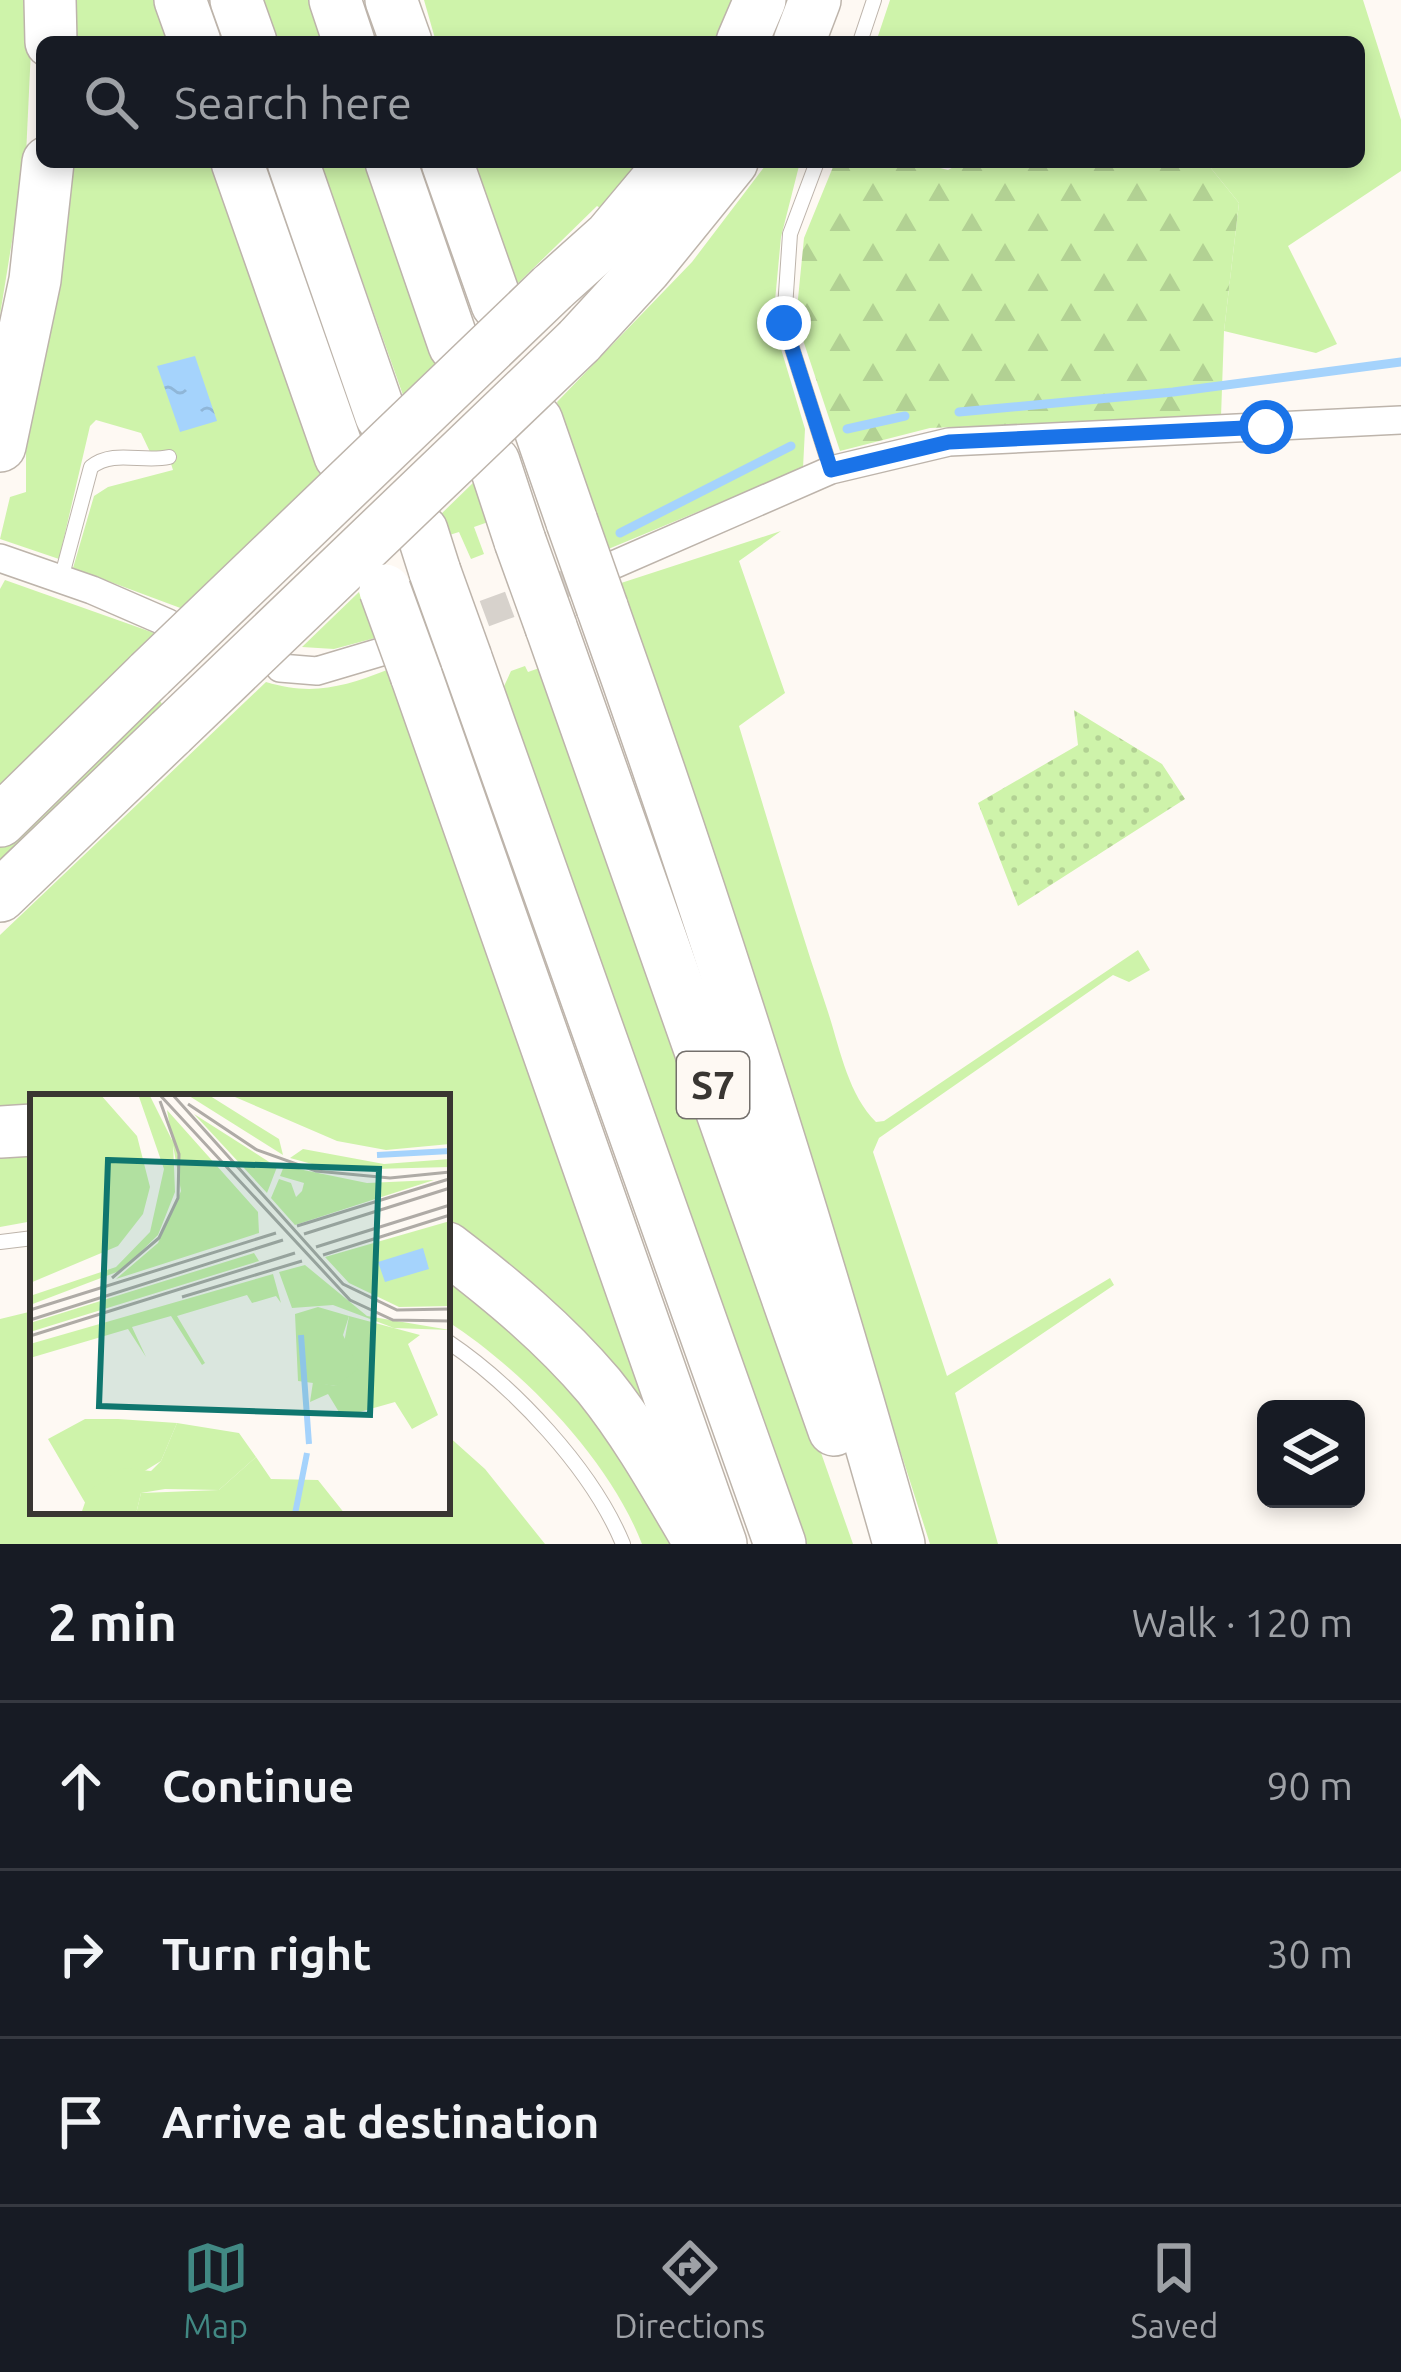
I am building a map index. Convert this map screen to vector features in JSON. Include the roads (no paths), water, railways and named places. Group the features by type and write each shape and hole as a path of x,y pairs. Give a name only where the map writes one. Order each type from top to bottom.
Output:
{"highway":[{"path":"50,0 51,36"},
{"path":"180,0 193,36"},
{"path":"236,0 249,36"},
{"path":"335,0 348,36"},
{"path":"391,0 404,36"},
{"path":"745,36 760,0"},
{"path":"801,36 815,0"},
{"path":"0,446 35,280 47,168"},
{"path":"239,168 340,456"},
{"path":"295,168 381,416"},
{"path":"393,168 454,345"},
{"path":"449,168 497,304"},
{"path":"0,820 610,236 667,168"},
{"path":"0,896 579,341 646,268 726,168"},
{"path":"536,421 572,522 607,587 657,761 820,1265 899,1544"},
{"name":"S7","path":"494,463 874,1544"},
{"name":"S7","path":"429,552 780,1544"},
{"path":"382,581 398,664 721,1544"},
{"path":"0,1132 30,1130"},
{"path":"450,1250 540,1323 600,1388 701,1544"}],"street":[{"path":"607,587 831,470 949,442 1401,420"},
{"path":"0,558 168,623"},
{"path":"280,668 317,671 398,664"}],"lane":[{"path":"862,36 874,0"},
{"path":"815,168 790,234 784,323 831,470"},
{"path":"61,579 91,467 113,456 148,462 170,457"},
{"path":"0,1243 30,1238"},
{"path":"450,1343 493,1378 586,1475 623,1544"}],"water":[{"path":"195,356 217,421 180,432 157,366"}],"waterway":[{"path":"959,412 1173,392 1401,362"},
{"path":"847,429 905,416"},
{"path":"620,533 791,446"}],"tunnel":[{"path":"446,628 602,570"}]}
